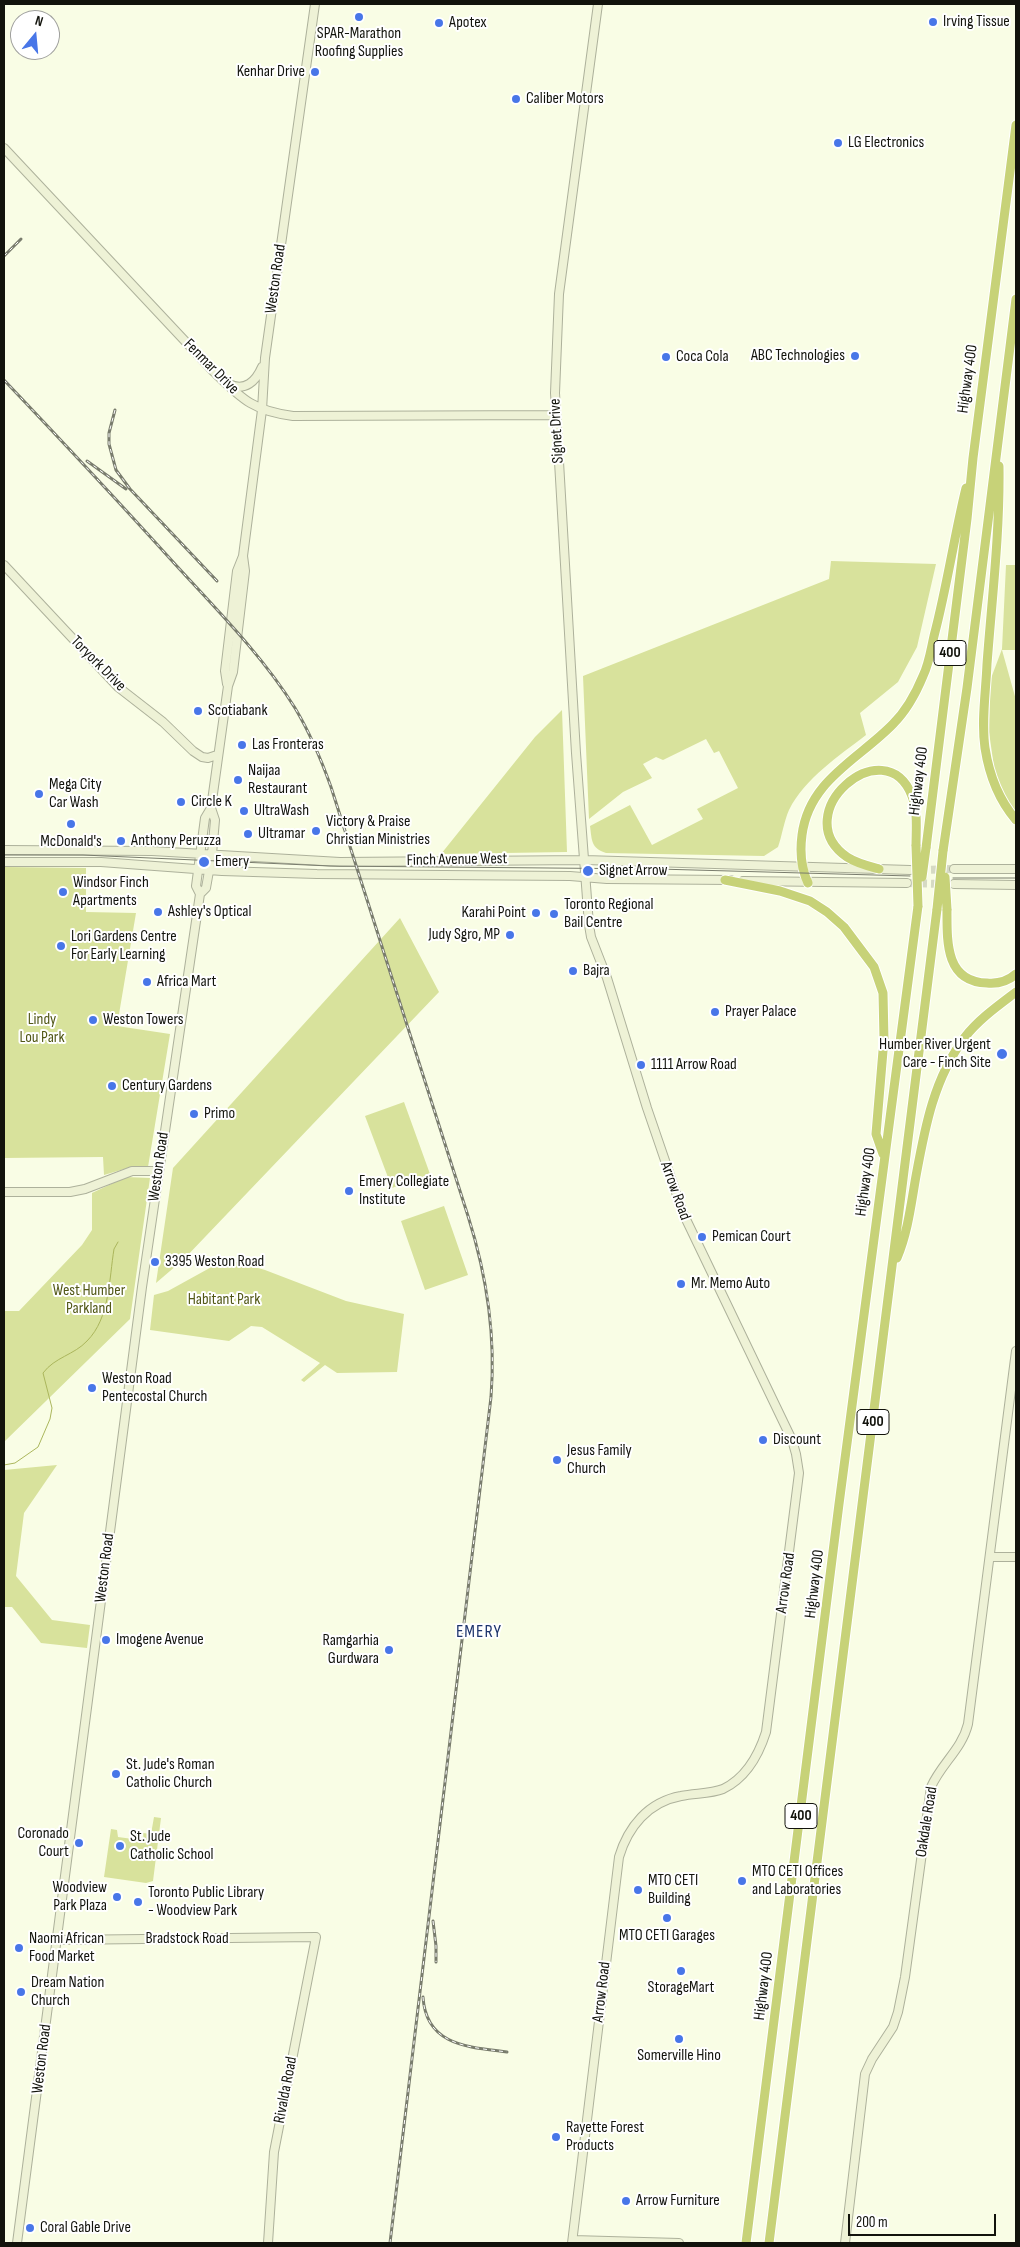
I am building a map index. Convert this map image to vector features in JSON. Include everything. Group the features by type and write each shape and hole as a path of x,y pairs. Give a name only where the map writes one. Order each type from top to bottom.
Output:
{"highway":[{"name":"Highway 400","path":"746,2243 884,1157 918,906 921,847 966,528 973,458 1016,125"},
{"name":"Highway 400","path":"769,2243 893,1265 943,851 967,688 1016,299"},
{"path":"998,440 1000,507 987,671 985,747 995,786 1000,797 1016,820"},
{"path":"808,883 801,841 810,804 825,784 895,722 909,702 924,674 939,617 973,458"},
{"path":"879,870 857,862 842,853 832,840 829,832 828,811 831,802 843,787 855,777 870,771 879,770 894,774 906,785 915,806 921,847"},
{"path":"943,851 947,939 952,962 963,976 978,983 993,984 1010,979 1016,974"},
{"path":"725,880 780,890 810,901 840,923 874,967 882,993 884,1039 876,1134 884,1157"},
{"path":"893,1265 906,1237 928,1119 940,1082 966,1036 992,1010 1016,992"}],"street":[{"name":"Weston Road","path":"200,894 206,888 212,854 215,820 211,808 215,754 228,686 233,672 245,570 243,556 262,410 264,358 315,4"},
{"name":"Signet Drive","path":"586,877 580,808 556,415 559,294 598,4"},
{"name":"Fenmar Drive","path":"4,148 236,394 262,410 293,416 556,415"},
{"path":"223,380 237,388 251,383 258,377 264,358"},
{"name":"Toryork Drive","path":"4,565 118,686 163,722 188,747 198,754 205,750 215,754"},
{"name":"Weston Road","path":"17,2243 158,1172 200,894 196,886 205,818 211,808"},
{"name":"Finch Avenue West","path":"4,850 201,853 340,862 585,860 910,870"},
{"name":"Finch Avenue West","path":"4,862 74,861 317,874 906,883"},
{"path":"954,869 1016,869"},
{"name":"Arrow Road","path":"573,2241 619,1857 628,1834 639,1818 648,1811 680,1796 716,1792 724,1788 736,1780 750,1765 760,1748 766,1732 799,1474 792,1440 682,1213 646,1108 607,978 591,937 586,877"},
{"path":"954,884 1016,885"},
{"path":"4,1192 70,1192 95,1186 132,1171 158,1172"},
{"name":"Oakdale Road","path":"846,2241 865,2074 872,2059 893,2027 898,2012 905,1977 931,1787 937,1772 965,1738 1016,1351"},
{"path":"990,1557 1016,1557"},
{"name":"Bradstock Road","path":"57,1940 316,1938"},
{"name":"Rivalda Road","path":"268,2243 274,2152 316,1938"},
{"path":"573,2241 679,2243"}],"green space":[{"path":"831,561 936,564 917,647 898,682 860,713 866,735 823,768 796,798 787,814 778,847 764,856 606,853 597,849 592,840 590,826 630,805 652,845 703,819 697,809 738,788 719,751 714,753 706,739 663,760 656,757 643,764 652,778 623,792 589,819 583,676 829,579"},
{"path":"1006,565 1016,565 1016,650 1002,650 1016,700 1016,815 1003,795 994,767 989,732 990,681 1002,649"},
{"path":"562,710 567,852 441,854 535,737"},
{"name":"Lindy Lou Park","path":"4,867 86,868 86,912 136,913 117,1026 170,1034 148,1167 131,1167 104,1175 103,1157 4,1158"},
{"path":"400,918 439,992 184,1259 156,1283 173,1168"},
{"path":"404,1102 430,1174 392,1188 365,1116"},
{"name":"West Humber Parkland","path":"126,1177 150,1178 130,1319 4,1442 4,1311 19,1311 82,1245 92,1230 92,1193"},
{"path":"444,1206 468,1275 425,1290 401,1221"},
{"name":"Habitant Park","path":"226,1259 265,1270 346,1301 404,1314 397,1372 337,1373 325,1365 304,1382 301,1380 320,1363 262,1327 251,1326 229,1341 150,1330 154,1295 168,1291"},
{"path":"57,1465 24,1513 16,1576 52,1620 90,1625 87,1648 41,1643 12,1607 4,1607 4,1470"},
{"path":"154,1817 161,1818 153,1881 146,1883 104,1877 111,1829 117,1830 118,1837 140,1840 142,1843 144,1841 143,1833 151,1834"}],"waterway":[{"path":"4,1465 15,1463 38,1447 50,1419 52,1408 43,1373 53,1363 82,1346 95,1332 104,1310 114,1249 118,1242"}],"tunnel":[{"path":"919,870 954,869"},
{"path":"907,883 944,884"}],"tram line":[{"path":"4,855 83,855 330,866 658,869 910,876"},
{"path":"953,878 1016,878"}],"railway":[{"path":"4,256 21,239"},
{"path":"4,380 238,633 282,688 306,727 331,787 475,1238 485,1283 491,1328 491,1397 390,2243"},
{"path":"115,410 109,433 109,444 116,470 130,489 217,581"},
{"path":"87,461 126,489"},
{"path":"433,1921 436,1962"},
{"path":"423,1997 426,2013 432,2026 441,2035 465,2045 507,2052"}],"place":[{"name":"SPAR-Marathon Roofing Supplies","path":"359,17"},
{"name":"Irving Tissue","path":"933,22"},
{"name":"Apotex","path":"439,23"},
{"name":"Kenhar Drive","path":"315,72"},
{"name":"Caliber Motors","path":"516,99"},
{"name":"LG Electronics","path":"838,143"},
{"name":"ABC Technologies","path":"855,356"},
{"name":"Coca Cola","path":"666,357"},
{"name":"Scotiabank","path":"198,711"},
{"name":"Las Fronteras","path":"242,745"},
{"name":"Naijaa Restaurant","path":"238,780"},
{"name":"Mega City Car Wash","path":"39,794"},
{"name":"Circle K","path":"181,802"},
{"name":"UltraWash","path":"244,811"},
{"name":"McDonald's","path":"71,824"},
{"name":"Victory & Praise Christian Ministries","path":"316,831"},
{"name":"Ultramar","path":"248,834"},
{"name":"Anthony Peruzza","path":"121,841"},
{"name":"Emery","path":"204,862"},
{"name":"Signet Arrow","path":"588,871"},
{"name":"Windsor Finch Apartments","path":"63,892"},
{"name":"Ashley's Optical","path":"158,912"},
{"name":"Karahi Point","path":"536,913"},
{"name":"Toronto Regional Bail Centre","path":"554,914"},
{"name":"Judy Sgro, MP","path":"510,935"},
{"name":"Lori Gardens Centre For Early Learning","path":"61,946"},
{"name":"Bajra","path":"573,971"},
{"name":"Africa Mart","path":"147,982"},
{"name":"Prayer Palace","path":"715,1012"},
{"name":"Weston Towers","path":"93,1020"},
{"name":"Humber River Urgent Care - Finch Site","path":"1002,1054"},
{"name":"1111 Arrow Road","path":"641,1065"},
{"name":"Century Gardens","path":"112,1086"},
{"name":"Primo","path":"194,1114"},
{"name":"Emery Collegiate Institute","path":"349,1191"},
{"name":"Pemican Court","path":"702,1237"},
{"name":"3395 Weston Road","path":"155,1262"},
{"name":"Mr. Memo Auto","path":"681,1284"},
{"name":"Weston Road Pentecostal Church","path":"92,1388"},
{"name":"Discount","path":"763,1440"},
{"name":"Jesus Family Church","path":"557,1460"},
{"name":"Imogene Avenue","path":"106,1640"},
{"name":"Ramgarhia Gurdwara","path":"389,1650"},
{"name":"St. Jude's Roman Catholic Church","path":"116,1774"},
{"name":"Coronado Court","path":"79,1843"},
{"name":"St. Jude Catholic School","path":"120,1846"},
{"name":"MTO CETI Offices and Laboratories","path":"742,1881"},
{"name":"MTO CETI Building","path":"638,1890"},
{"name":"Woodview Park Plaza","path":"117,1897"},
{"name":"Toronto Public Library - Woodview Park","path":"138,1902"},
{"name":"MTO CETI Garages","path":"667,1918"},
{"name":"Naomi African Food Market","path":"19,1948"},
{"name":"StorageMart","path":"681,1971"},
{"name":"Dream Nation Church","path":"21,1992"},
{"name":"Somerville Hino","path":"679,2039"},
{"name":"Rayette Forest Products","path":"556,2137"},
{"name":"Arrow Furniture","path":"626,2201"},
{"name":"Coral Gable Drive","path":"30,2228"}],"district":[{"name":"EMERY","path":"479,1632"}]}
